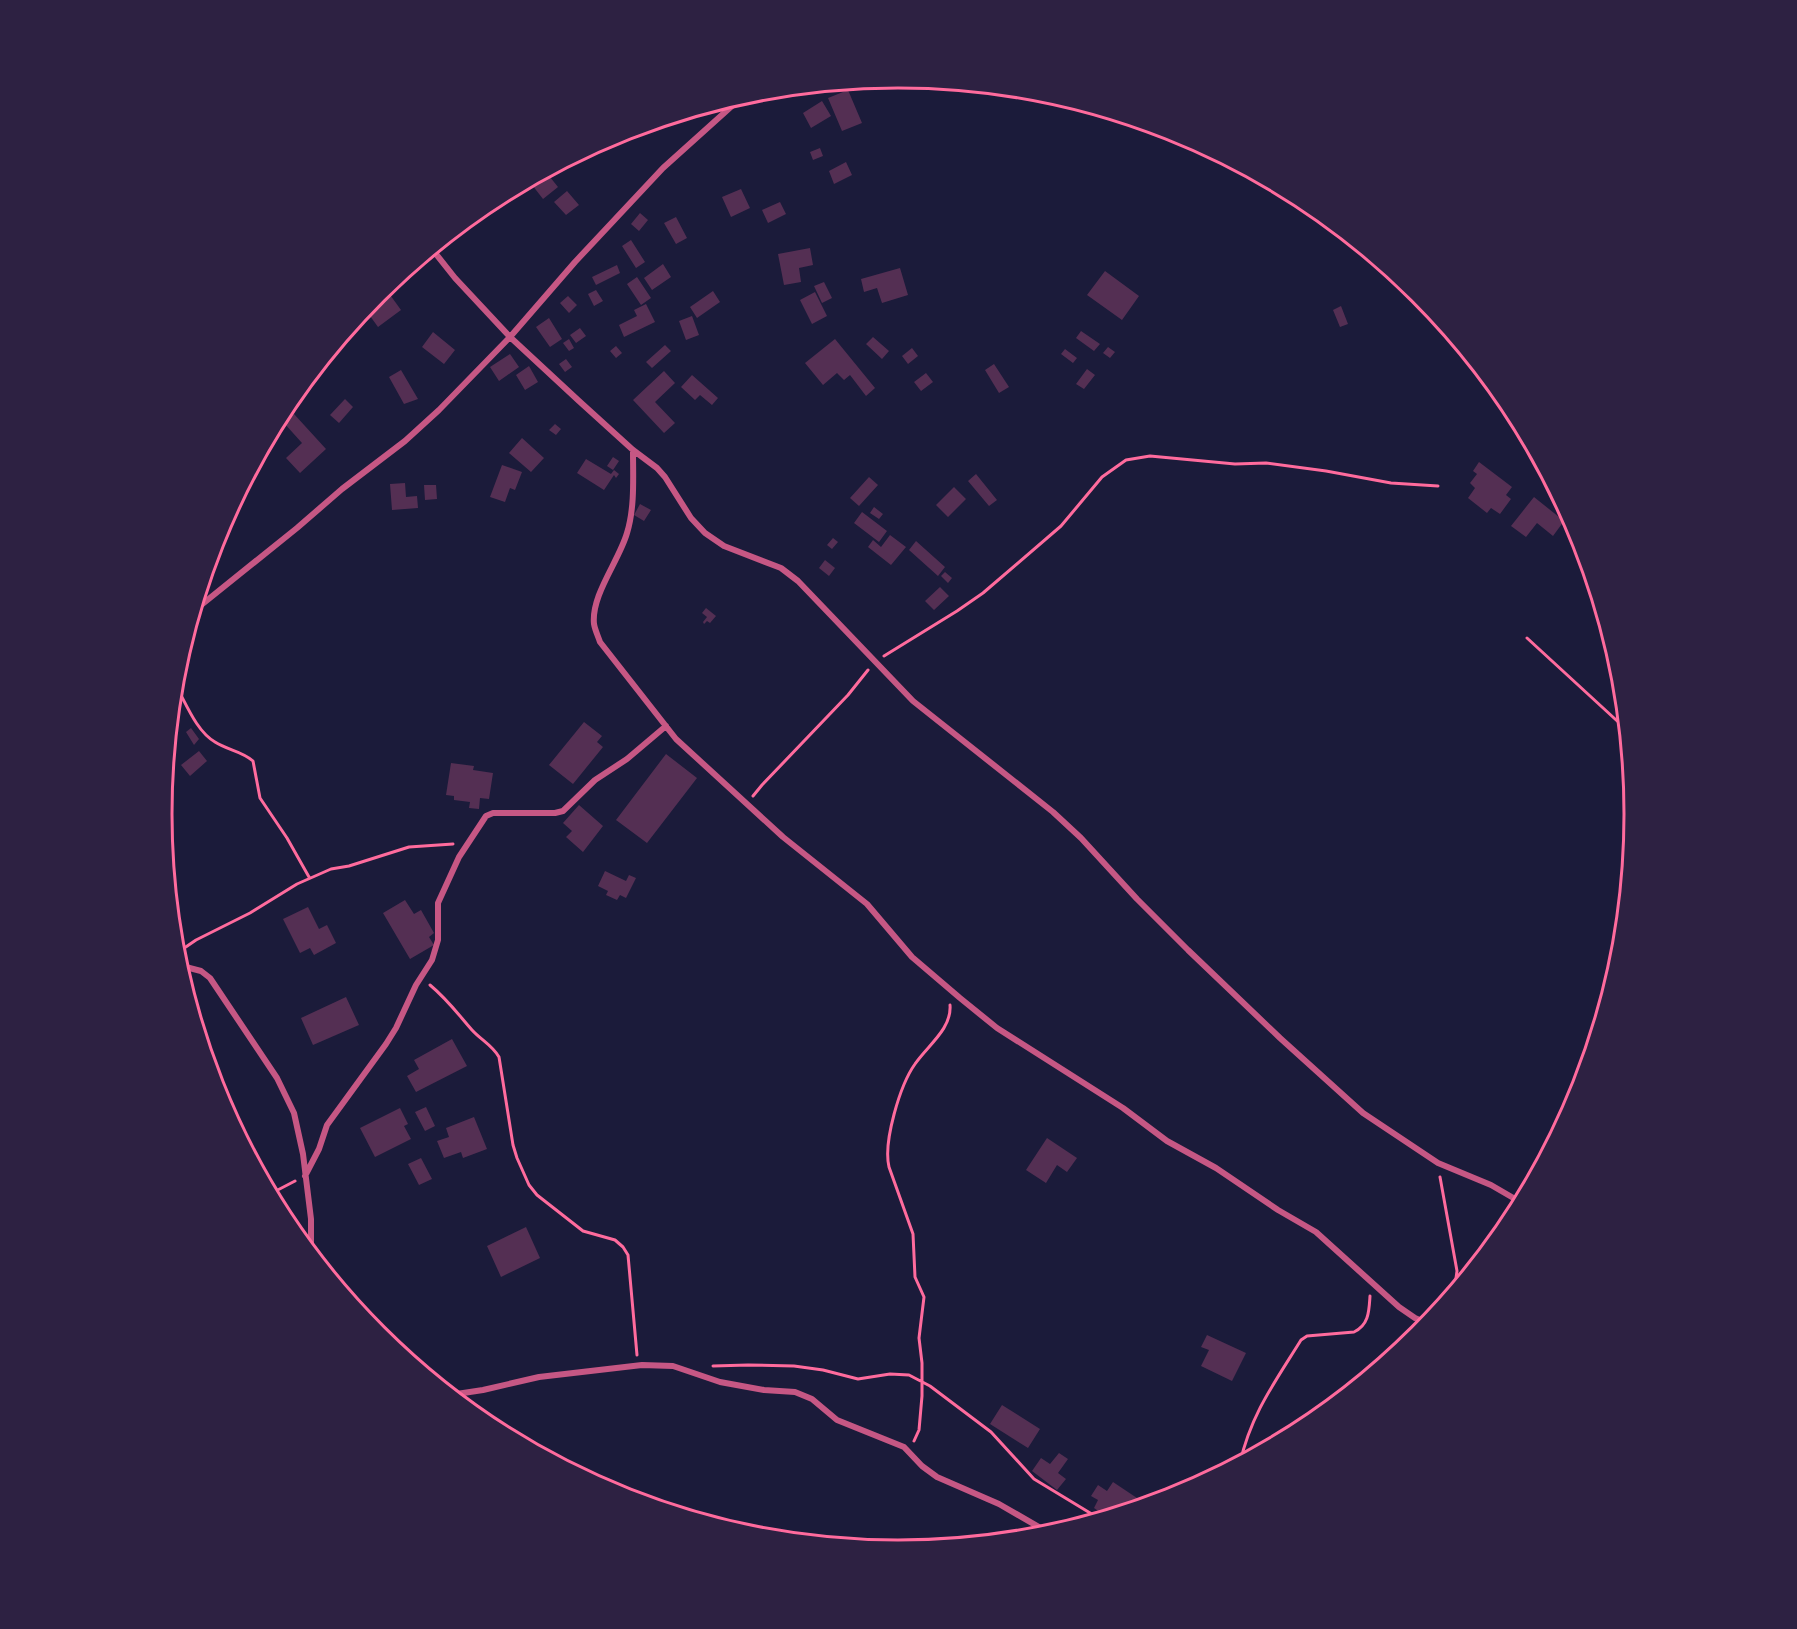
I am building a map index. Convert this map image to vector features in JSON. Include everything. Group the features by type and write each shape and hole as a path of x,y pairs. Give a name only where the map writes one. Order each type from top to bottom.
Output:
{"street":[{"path":"204,602 342,489 405,441 510,337 575,262 663,168 729,109"},
{"path":"437,255 510,337 665,477 691,518 705,533 724,546 781,568 812,594 913,701 956,737 1004,771 1082,838 1137,899 1188,950 1280,1038 1364,1113 1438,1163 1491,1185 1514,1198"},
{"path":"633,450 629,527 599,596 594,615 594,626 600,642 676,739 783,837 867,904 912,957 997,1028 1123,1108 1167,1141 1216,1168 1278,1210 1316,1232 1399,1306 1419,1320"},
{"path":"305,1176 319,1149 327,1125 386,1044 437,948 438,903 459,857 489,814 563,811 595,780 627,759 666,726"},
{"path":"189,968 201,971 210,978 277,1078 294,1113 303,1154 311,1219 311,1240"},
{"path":"461,1393 539,1377 638,1366 673,1366 720,1382 805,1395 837,1419 904,1447 922,1466 937,1477 999,1504 1039,1527"}],"path":[{"path":"747,805 762,784 848,695 874,661 896,650 983,593 1060,526 1102,477 1126,460 1150,456 1224,464 1266,463 1390,483 1438,486"},
{"path":"1527,638 1618,722"},
{"path":"182,697 204,734 219,745 254,761 256,785 260,798 287,838 309,878"},
{"path":"185,948 309,878 331,869 349,866 409,847 452,844 471,839"},
{"path":"421,978 450,1001 474,1032 500,1056 513,1145 529,1185 537,1195 583,1231 615,1240 628,1255 638,1366"},
{"path":"909,1451 919,1430 922,1381 919,1338 924,1297 915,1278 913,1234 887,1158 900,1100 911,1070 938,1036 949,1015 950,1005 944,984"},
{"path":"1438,1163 1457,1271 1456,1278"},
{"path":"278,1190 305,1176"},
{"path":"1242,1454 1246,1437 1258,1410 1301,1340 1307,1336 1354,1332 1366,1322 1369,1310 1370,1280"},
{"path":"684,1369 748,1365 794,1366 823,1370 858,1379 903,1374 922,1381 991,1432 1034,1479 1092,1514"}],"building":[{"path":"848,90 862,123 842,131 828,98"},
{"path":"822,101 831,116 811,128 803,113"},
{"path":"820,148 823,156 813,160 810,152"},
{"path":"846,162 852,175 834,184 829,171"},
{"path":"551,178 558,187 543,199 534,187"},
{"path":"741,189 750,208 731,217 722,197"},
{"path":"567,191 579,205 566,215 554,202"},
{"path":"780,202 786,214 768,223 762,210"},
{"path":"640,213 648,220 639,231 631,224"},
{"path":"676,217 687,238 676,244 664,223"},
{"path":"631,240 645,262 636,268 622,246"},
{"path":"810,248 813,265 799,268 801,282 784,285 778,254"},
{"path":"663,264 671,277 652,290 644,278"},
{"path":"617,265 620,273 596,285 592,277"},
{"path":"900,268 908,295 882,303 877,288 864,292 861,279"},
{"path":"1105,271 1139,296 1122,320 1087,295"},
{"path":"637,277 651,298 641,305 627,284"},
{"path":"824,282 832,298 822,303 814,286"},
{"path":"596,290 603,301 594,306 588,294"},
{"path":"713,291 720,302 697,318 690,307"},
{"path":"815,292 827,316 812,324 800,300"},
{"path":"391,296 401,310 378,327 371,317"},
{"path":"568,296 577,305 569,313 560,303"},
{"path":"646,304 655,322 624,337 619,325 637,316 634,310"},
{"path":"1341,306 1348,324 1340,327 1333,310"},
{"path":"692,316 699,335 686,340 679,321"},
{"path":"549,318 562,339 550,347 536,327"},
{"path":"580,328 586,336 576,343 570,335"},
{"path":"1081,331 1100,344 1094,351 1076,338"},
{"path":"433,332 455,350 444,364 422,347"},
{"path":"873,337 889,351 882,359 866,344"},
{"path":"569,339 574,348 569,351 563,343"},
{"path":"835,339 875,388 866,396 850,375 844,380 837,373 823,385 805,363"},
{"path":"665,345 671,351 652,368 646,362"},
{"path":"616,346 622,353 616,358 610,351"},
{"path":"1108,347 1115,352 1110,358 1103,353"},
{"path":"912,348 918,356 908,364 902,356"},
{"path":"1065,349 1077,358 1073,363 1061,354"},
{"path":"510,354 519,367 499,381 490,367"},
{"path":"566,359 572,367 565,372 559,364"},
{"path":"994,364 1009,387 999,393 985,370"},
{"path":"529,366 538,382 525,390 516,375"},
{"path":"1087,369 1095,375 1084,389 1076,384"},
{"path":"401,370 418,399 404,404 389,377"},
{"path":"664,371 675,383 655,402 675,423 664,433 633,400"},
{"path":"926,373 933,382 921,391 914,382"},
{"path":"692,375 718,398 712,405 700,395 695,400 681,387"},
{"path":"345,399 353,407 339,423 330,415"},
{"path":"294,414 326,449 300,473 286,458 302,443 286,425"},
{"path":"555,424 561,429 556,435 549,430"},
{"path":"522,438 544,458 531,472 509,453"},
{"path":"613,457 619,461 613,470 607,466"},
{"path":"586,459 611,474 614,470 619,474 616,478 614,475 604,490 577,473"},
{"path":"1479,462 1512,487 1506,495 1511,499 1500,514 1491,508 1487,513 1468,498 1475,488 1470,483 1477,474 1473,471"},
{"path":"502,465 522,472 515,490 510,488 505,502 490,497"},
{"path":"976,474 997,500 989,506 968,481"},
{"path":"869,477 878,485 859,506 850,498"},
{"path":"405,483 406,497 417,496 418,508 392,510 390,484"},
{"path":"424,485 436,485 437,499 425,500"},
{"path":"954,487 966,499 948,517 936,505"},
{"path":"1534,497 1561,519 1563,523 1553,536 1537,523 1526,537 1511,526"},
{"path":"640,504 651,510 644,521 634,515"},
{"path":"874,507 883,514 879,519 870,513"},
{"path":"862,512 887,531 879,542 854,523"},
{"path":"890,535 906,547 891,565 868,547 873,540 881,547"},
{"path":"833,538 838,542 832,549 827,545"},
{"path":"916,541 945,567 938,576 909,550"},
{"path":"825,560 835,568 829,576 819,568"},
{"path":"945,572 952,578 948,583 941,576"},
{"path":"940,587 949,596 934,610 925,601"},
{"path":"706,608 716,616 710,623 707,621 704,624 707,617 702,613"},
{"path":"584,722 602,736 597,742 603,747 573,784 549,765"},
{"path":"191,728 199,739 194,745 186,732"},
{"path":"199,751 207,761 190,776 181,765"},
{"path":"666,754 697,778 647,843 616,820"},
{"path":"451,763 474,766 473,770 493,773 489,799 480,798 479,809 469,808 470,802 454,800 454,796 446,795"},
{"path":"579,805 603,826 583,852 566,837 572,831 563,823"},
{"path":"605,871 626,881 629,875 636,878 626,898 620,895 617,900 606,895 608,891 598,886"},
{"path":"405,900 414,914 421,910 434,933 429,937 434,945 410,959 383,913"},
{"path":"308,907 319,929 327,925 336,943 314,955 310,948 300,953 283,919"},
{"path":"346,997 359,1025 313,1045 301,1018"},
{"path":"452,1039 467,1066 416,1092 407,1076 419,1069 414,1060"},
{"path":"426,1107 435,1126 425,1131 415,1112"},
{"path":"400,1108 408,1124 404,1126 411,1139 375,1157 360,1128"},
{"path":"474,1117 487,1149 463,1158 461,1152 444,1158 437,1141 449,1137 446,1128"},
{"path":"1047,1138 1077,1158 1067,1172 1057,1165 1046,1183 1026,1170"},
{"path":"421,1158 432,1179 419,1185 408,1164"},
{"path":"526,1227 540,1258 501,1277 487,1246"},
{"path":"1207,1335 1246,1353 1232,1381 1201,1366 1209,1350 1201,1347"},
{"path":"1002,1405 1040,1429 1028,1448 990,1424"},
{"path":"1059,1453 1068,1459 1058,1473 1066,1479 1057,1490 1032,1471 1041,1458 1050,1464"},
{"path":"1113,1482 1139,1499 1100,1512 1094,1508 1098,1500 1091,1496 1098,1485 1107,1491"}]}
